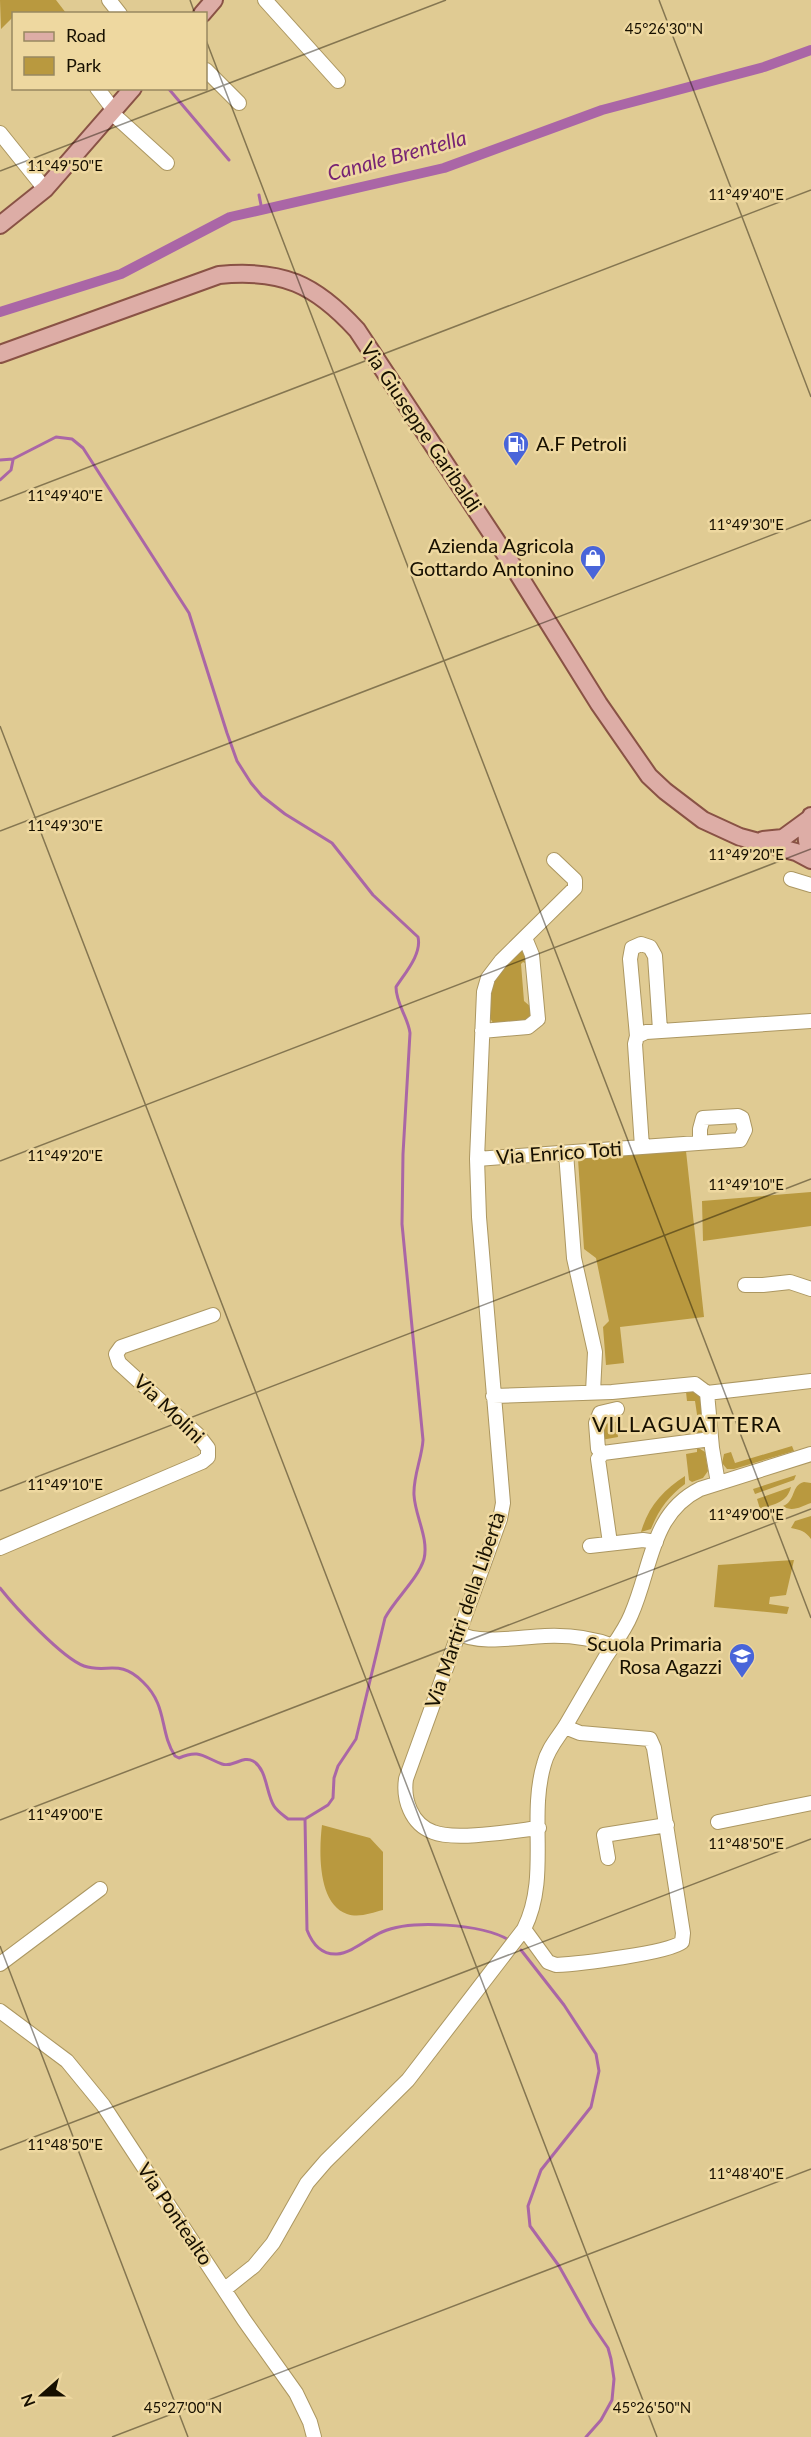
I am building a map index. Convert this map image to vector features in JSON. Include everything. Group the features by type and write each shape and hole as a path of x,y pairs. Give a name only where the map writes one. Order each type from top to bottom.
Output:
{"main road":[{"path":"204,12 214,0"},
{"path":"0,225 45,189 113,114 131,90"},
{"name":"Via Giuseppe Garibaldi","path":"0,354 219,275 252,273 282,278 313,291 333,304 357,330 513,566 599,704 649,776 665,792 703,820 727,832 796,852 811,860"},
{"path":"810,817 806,842 811,854"},
{"name":"Via Giuseppe Garibaldi","path":"753,840 783,838 810,817"}],"street":[{"path":"109,0 118,12"},
{"path":"265,0 338,81"},
{"path":"207,71 239,103"},
{"path":"99,90 110,105 113,114 167,163"},
{"path":"0,133 45,189"},
{"name":"Via Martiri della Libertà","path":"539,1828 474,1834 434,1833 423,1826 410,1812 405,1791 406,1779 500,1519 503,1503 479,1217 477,1159 484,993 488,978 501,961 574,888 575,880 554,860"},
{"path":"791,879 811,885"},
{"path":"482,1031 528,1028 538,1019 532,956 525,938"},
{"name":"Via Enrico Toti","path":"642,1147 635,1044 637,1036 630,959 632,948 641,944 650,947 655,956 660,1030"},
{"path":"637,1036 660,1030 811,1021"},
{"name":"Via Enrico Toti","path":"477,1159 700,1143"},
{"path":"566,1153 574,1258 595,1353 593,1392"},
{"path":"746,1285 790,1282 811,1289"},
{"name":"Via Molini","path":"0,1548 202,1462 208,1457 208,1448 198,1435 119,1363 116,1354 121,1347 213,1315"},
{"path":"493,1396 593,1392 695,1384 707,1393 811,1381"},
{"path":"707,1393 718,1483"},
{"path":"603,1453 598,1449 596,1423 600,1413 617,1409"},
{"path":"610,1543 598,1459 603,1453 711,1440"},
{"path":"225,2289 254,2266 273,2242 307,2183 326,2161 408,2080 524,1929 532,1912 537,1884 543,1765 550,1747 565,1727 631,1617 662,1523 686,1496 718,1483 811,1454"},
{"path":"590,1546 643,1540 656,1542"},
{"path":"458,1633 472,1639 589,1637 613,1646"},
{"path":"524,1929 548,1962 556,1965 677,1946 682,1942 683,1933 654,1748 650,1739 580,1733 565,1727"},
{"path":"718,1822 811,1803"},
{"path":"608,1858 604,1835 666,1825"},
{"path":"0,1964 100,1889"},
{"name":"Via Pontealto","path":"0,2011 53,2049 80,2075 103,2105 296,2393 310,2422 314,2437"}],"green space":[{"path":"0,0 56,0 65,12 12,12 12,18 1,29"},
{"path":"521,951 525,952 529,965 523,962 521,964 524,1001 532,1008 533,1014 528,1021 496,1025 489,1016 488,1010 492,984 499,972"},
{"path":"686,1151 704,1317 620,1327 624,1363 606,1365 603,1327 609,1321 596,1258 584,1249 578,1159"},
{"path":"811,1192 811,1226 703,1241 702,1201"},
{"path":"693,1390 699,1393 701,1398 704,1428 703,1432 691,1436 690,1429 699,1428 695,1401 687,1401 686,1392"},
{"path":"616,1422 618,1437 601,1440 598,1425"},
{"path":"792,1446 794,1451 734,1469 727,1469 722,1463 724,1454 731,1452 735,1463"},
{"path":"697,1447 705,1452 708,1471 703,1478 692,1482 689,1480 686,1454 697,1452"},
{"path":"796,1475 794,1480 755,1494 753,1489"},
{"path":"685,1476 685,1484 665,1504 651,1529 641,1532 657,1500"},
{"path":"804,1482 811,1483 811,1503 793,1509 783,1506 790,1501 797,1486"},
{"path":"791,1487 783,1500 760,1509 757,1499"},
{"path":"811,1516 811,1539 802,1531 791,1528 795,1521"},
{"path":"794,1560 786,1595 770,1597 769,1604 789,1607 787,1614 714,1607 718,1565"},
{"path":"322,1825 370,1838 383,1852 383,1910 365,1915 347,1914 337,1908 330,1899 322,1875 320,1848"}],"waterway":[{"name":"Canale Brentella","path":"0,312 121,274 230,217 444,168 602,110 764,67 811,50"},
{"path":"170,90 229,160"},
{"path":"259,195 262,210"},
{"path":"0,460 13,459 56,437 72,439 83,448 189,613 237,761 251,783 262,796 285,814 332,843 373,895 418,937 418,950 415,957 396,987 410,1033 403,1154 402,1224 423,1440 414,1495 425,1551 417,1574 385,1618 356,1739 338,1766 334,1778 333,1798 328,1805 305,1819 307,1930 318,1947 331,1954 348,1951 382,1932 410,1926 465,1927 482,1930 509,1940"},
{"path":"0,480 11,470 13,460"},
{"path":"0,1588 39,1631 75,1661 92,1668 127,1670 143,1682 151,1691 160,1709 170,1747 175,1756 179,1758 197,1754 226,1765 245,1760 253,1761 264,1775 271,1801 277,1810 288,1819 305,1819"},
{"path":"521,1950 564,2005 596,2054 599,2071 591,2107 541,2170 528,2206 530,2226 559,2266 608,2348 611,2359 614,2379 612,2400 601,2420 586,2437"}],"place":[{"name":"A.F Petroli","path":"516,467"},
{"name":"Azienda Agricola Gottardo Antonino","path":"593,581"},
{"name":"Scuola Primaria Rosa Agazzi","path":"742,1679"}],"district":[{"name":"VILLAGUATTERA","path":"687,1424"}]}
